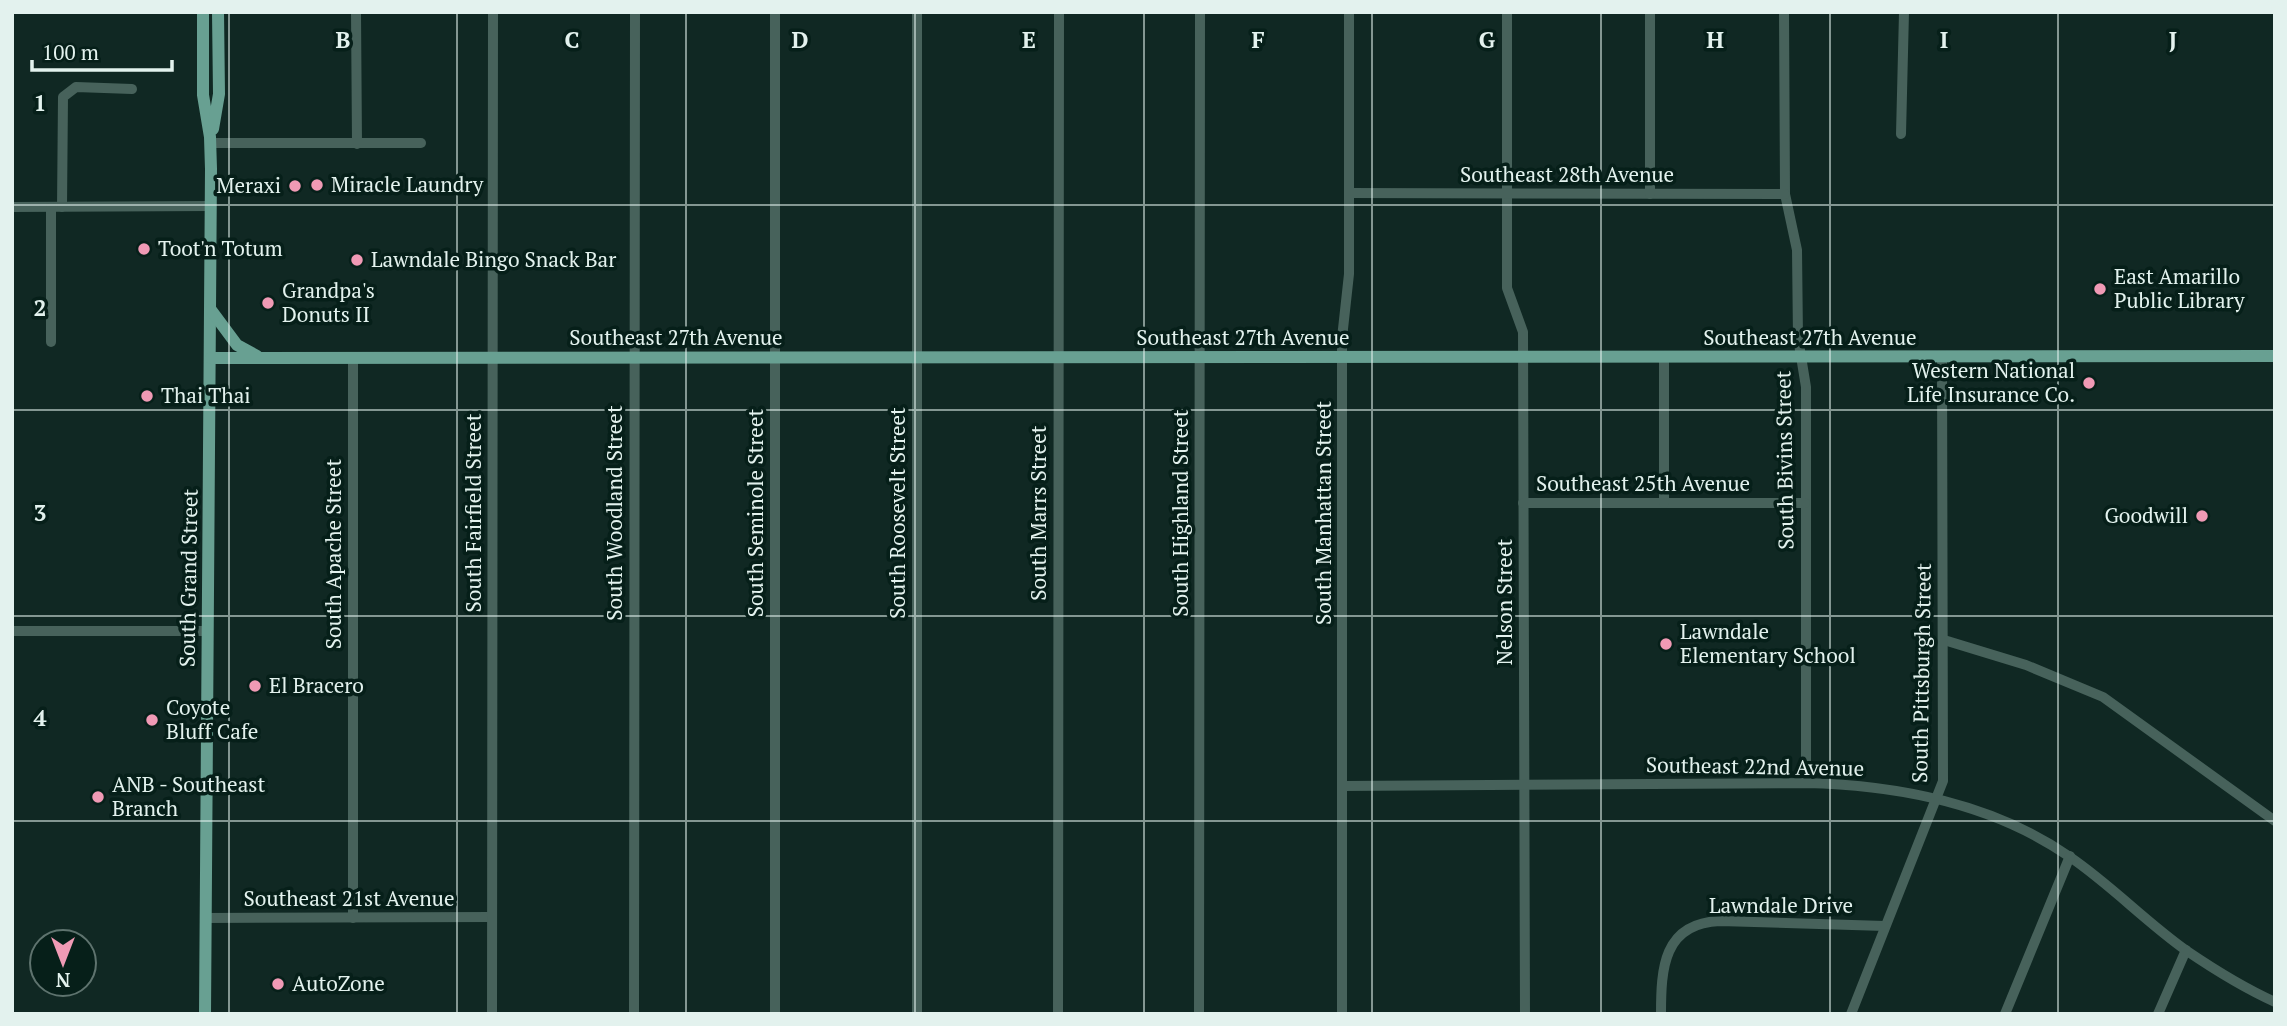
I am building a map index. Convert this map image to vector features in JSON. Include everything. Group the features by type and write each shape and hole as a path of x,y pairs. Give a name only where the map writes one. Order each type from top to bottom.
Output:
{"main road":[{"name":"South Grand Street","path":"203,12 203,94 211,144"},
{"name":"South Grand Street","path":"205,1014 211,144 219,94 218,12"},
{"path":"211,309 237,345 260,358"},
{"name":"Southeast 27th Avenue","path":"211,358 2275,355"}],"street":[{"path":"356,12 357,144"},
{"name":"South Fairfield Street","path":"492,1014 494,12"},
{"name":"South Woodland Street","path":"634,1014 635,12"},
{"name":"South Seminole Street","path":"775,12 775,1014"},
{"name":"South Roosevelt Street","path":"917,12 917,1014"},
{"name":"South Marrs Street","path":"1058,1014 1059,12"},
{"name":"South Highland Street","path":"1199,1014 1200,12"},
{"name":"South Manhattan Street","path":"1342,1014 1343,316 1349,274 1349,12"},
{"name":"Nelson Street","path":"1507,12 1507,288 1520,317 1523,357 1525,1014"},
{"path":"1650,12 1650,194"},
{"name":"South Bivins Street","path":"1784,12 1784,194 1797,250 1798,338 1806,387 1806,783"},
{"path":"1901,134 1904,12"},
{"path":"51,342 63,97 76,87 132,89"},
{"path":"211,144 421,143"},
{"name":"Southeast 28th Avenue","path":"1349,193 1784,194"},
{"path":"12,207 211,206"},
{"path":"1664,357 1664,503"},
{"name":"South Pittsburgh Street","path":"1851,1014 1943,781 1942,357"},
{"name":"South Apache Street","path":"353,358 353,918"},
{"name":"Southeast 25th Avenue","path":"1523,503 1805,503"},
{"path":"12,631 207,631"},
{"path":"1944,640 2026,665 2103,697 2275,821"},
{"name":"Southeast 22nd Avenue","path":"1343,786 1853,784 1938,799 2011,825 2070,856 2186,950 2275,1002"},
{"path":"2005,1014 2070,856"},
{"name":"Southeast 21st Avenue","path":"205,918 492,917"},
{"name":"Lawndale Drive","path":"1661,1014 1661,979 1668,952 1681,935 1699,925 1720,921 1885,926"},
{"path":"2158,1014 2186,950"}],"place":[{"name":"Miracle Laundry","path":"317,185"},
{"name":"Meraxi","path":"295,186"},
{"name":"Toot'n Totum","path":"144,249"},
{"name":"Lawndale Bingo Snack Bar","path":"357,260"},
{"name":"East Amarillo Public Library","path":"2100,289"},
{"name":"Grandpa's Donuts II","path":"268,303"},
{"name":"Western National Life Insurance Co.","path":"2089,383"},
{"name":"Thai Thai","path":"147,396"},
{"name":"Goodwill","path":"2202,516"},
{"name":"Lawndale Elementary School","path":"1666,644"},
{"name":"El Bracero","path":"255,686"},
{"name":"Coyote Bluff Cafe","path":"152,720"},
{"name":"ANB - Southeast Branch","path":"98,797"},
{"name":"AutoZone","path":"278,984"}]}
